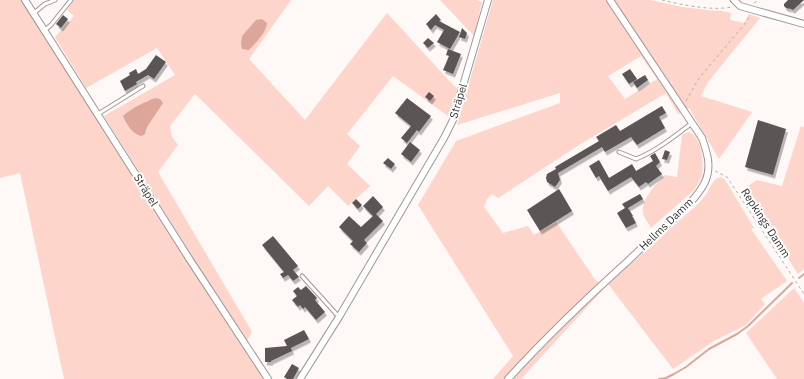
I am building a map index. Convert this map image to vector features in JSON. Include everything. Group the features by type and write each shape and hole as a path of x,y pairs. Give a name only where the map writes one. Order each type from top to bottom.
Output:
{"street":[{"name":"Sträpel","path":"25,0 190,260 268,379"},
{"name":"Sträpel","path":"300,379 339,317 444,138 453,120 488,0"},
{"name":"Hellms Damm","path":"508,379 530,355 598,288 681,212 698,194 705,182 708,170 708,153 702,138 610,0"},
{"path":"734,0 740,6 804,24"}],"lane":[{"path":"34,13 44,4 55,0"},
{"path":"45,30 51,25 71,0"},
{"path":"98,114 144,86"},
{"path":"619,152 636,159 644,156 692,123"},
{"path":"302,276 339,317"}],"path":[{"path":"662,0 712,8 751,5 759,0"},
{"path":"681,107 699,78 744,25 754,10"},
{"name":"Repkings Damm","path":"708,170 727,176 804,294"}],"shaded area":[{"path":"0,0 22,0 264,379 64,379 20,173 0,178"},
{"path":"74,0 291,0 249,59 305,120 387,13 459,90 448,116 393,76 347,134 360,146 347,164 370,186 348,206 328,186 309,206 195,94 170,126 172,137 178,145 158,172 252,332 246,342 104,116 175,75 157,48 86,88 55,37 74,16 67,10","holes":["266,27 259,39 242,36 249,29","148,100 154,115 145,134 139,105"]},
{"path":"440,0 477,0 482,2 474,36"},
{"path":"493,0 650,0 682,7 731,13 730,20 744,23 749,14 760,18 708,82 701,96 752,112 719,159 689,108 678,114 666,93 579,145 498,198 492,194 487,199 484,207 503,233 528,226 534,235 556,222 596,281 608,284 521,379 493,379 513,356 418,205 456,141 560,103 560,93 457,125","holes":["641,56 657,79 625,99 608,76"]},
{"path":"262,19 267,23 265,31 249,50 242,49 242,36 256,20"},
{"path":"155,98 160,99 163,103 147,127 145,134 142,136 136,134 130,129 123,116 130,110"},
{"path":"801,126 804,127 804,269 798,274 744,190 757,180 782,186"},
{"path":"688,132 693,134 696,138 701,150 703,163 701,178 693,191 651,228 644,217 644,202 657,183 665,175 677,177 682,135"},
{"path":"721,177 725,180 754,228 751,229 787,281 761,299 765,304 746,325 714,341 673,369 608,284 700,202 714,180"},
{"path":"794,288 804,303 804,379 777,379 746,333"}],"building":[{"path":"788,0 804,0 793,10 784,6"},
{"path":"436,14 441,20 439,21 460,32 450,49 437,42 444,30 435,25 431,30 426,24"},
{"path":"63,15 68,19 61,28 56,24"},
{"path":"462,28 467,33 465,39 459,37"},
{"path":"428,38 434,43 428,48 423,43"},
{"path":"448,49 461,54 453,74 443,70 449,56 446,55"},
{"path":"156,55 166,62 154,79 148,75 125,91 120,81 136,69 138,74 146,69"},
{"path":"630,69 637,79 629,84 622,74"},
{"path":"645,75 648,80 637,88 633,82"},
{"path":"429,92 434,96 430,101 425,97"},
{"path":"407,98 431,116 419,132 417,130 407,143 401,138 411,126 395,113"},
{"path":"662,106 666,113 659,117 665,128 637,145 631,137 605,152 602,147 558,173 560,180 555,187 547,182 547,174 556,169 555,167 599,141 596,137 616,125 620,131"},
{"path":"758,120 786,129 773,175 745,167"},
{"path":"410,142 420,150 411,162 401,154"},
{"path":"665,150 670,152 667,160 662,159"},
{"path":"655,153 660,162 656,166 662,174 648,184 646,182 639,187 631,177 608,191 599,176 596,178 589,166 599,160 609,178 632,164 636,171 653,161 650,156"},
{"path":"388,158 395,164 391,169 383,163"},
{"path":"559,189 572,211 540,231 527,210"},
{"path":"640,194 643,199 628,208 636,223 626,228 617,213 625,208 622,204"},
{"path":"373,196 383,207 376,214 383,221 364,240 367,243 359,252 350,244 353,241 339,227 349,216 361,227 373,216 363,206"},
{"path":"356,199 362,205 358,209 352,203"},
{"path":"273,236 298,266 293,270 299,277 293,281 288,275 283,278 280,274 284,272 262,245"},
{"path":"306,286 317,298 315,300 325,312 316,320 305,307 303,309 300,305 298,307 292,300 297,296 293,291 298,287 301,290"},
{"path":"304,330 309,339 291,348 292,351 271,362 265,362 265,348 287,346 284,340"},
{"path":"292,364 299,368 293,379 287,379 284,377"}],"waterway":[{"path":"799,278 804,274"},
{"path":"659,379 666,378 674,374 686,367 709,349 737,334 748,326 792,283"}]}
